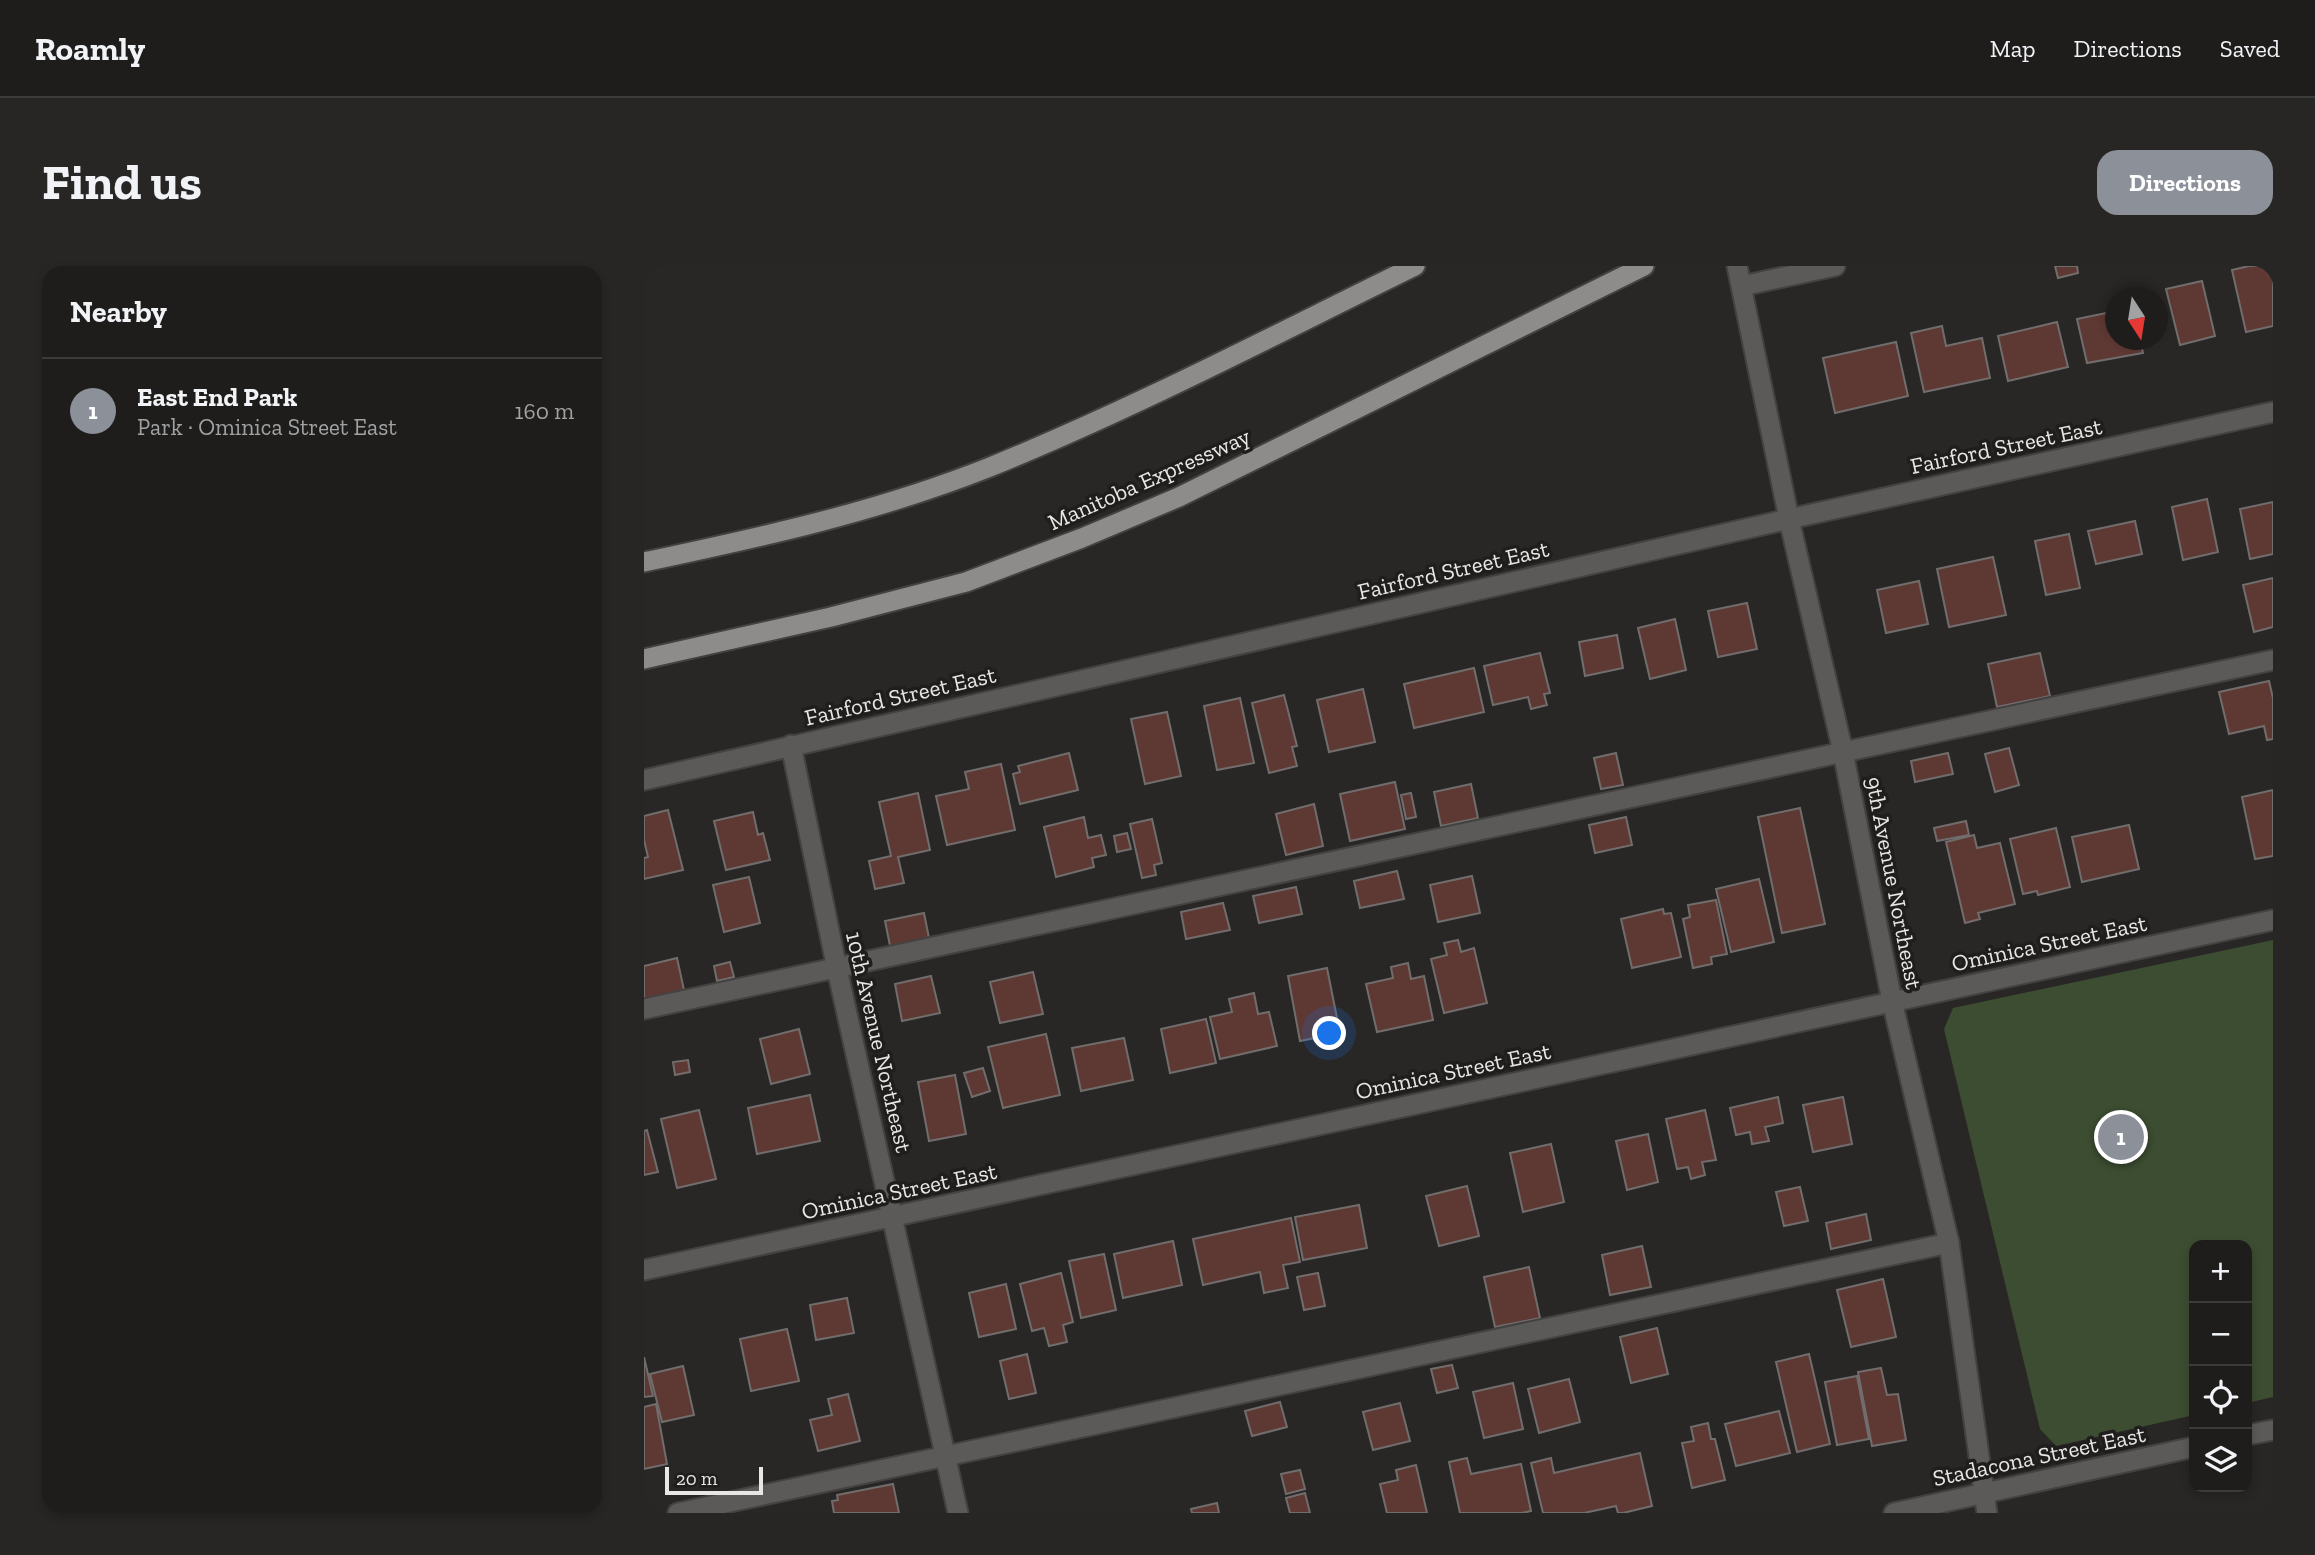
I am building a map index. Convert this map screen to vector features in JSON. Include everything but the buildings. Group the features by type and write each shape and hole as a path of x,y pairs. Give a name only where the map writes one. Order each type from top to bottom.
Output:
{"main road":[{"path":"644,562 796,529 903,498 988,467 1109,416 1415,266"},
{"name":"Manitoba Expressway","path":"644,659 831,617 966,582 1082,538 1179,497 1644,266"}],"street":[{"name":"9th Avenue Northeast","path":"1737,266 1789,519 1843,752 1892,1001 1949,1243 1985,1503"},
{"path":"1742,286 1835,266"},
{"name":"Fairford Street East","path":"644,780 1789,519 2273,412"},
{"path":"644,1009 2273,660"},
{"name":"10th Avenue Northeast","path":"791,746 837,968 958,1513"},
{"name":"Ominica Street East","path":"644,1270 2273,920"},
{"path":"678,1513 1949,1243"},
{"path":"2252,1434 2273,1430"},
{"name":"Stadacona Street East","path":"1894,1513 1985,1503 2189,1448"}],"green space":[{"path":"2273,940 2273,1397 2252,1402 2252,1240 2189,1240 2189,1416 2056,1446 2040,1429 1944,1029 1953,1008"}],"place":[{"name":"East End Park","path":"2121,1137"}]}
